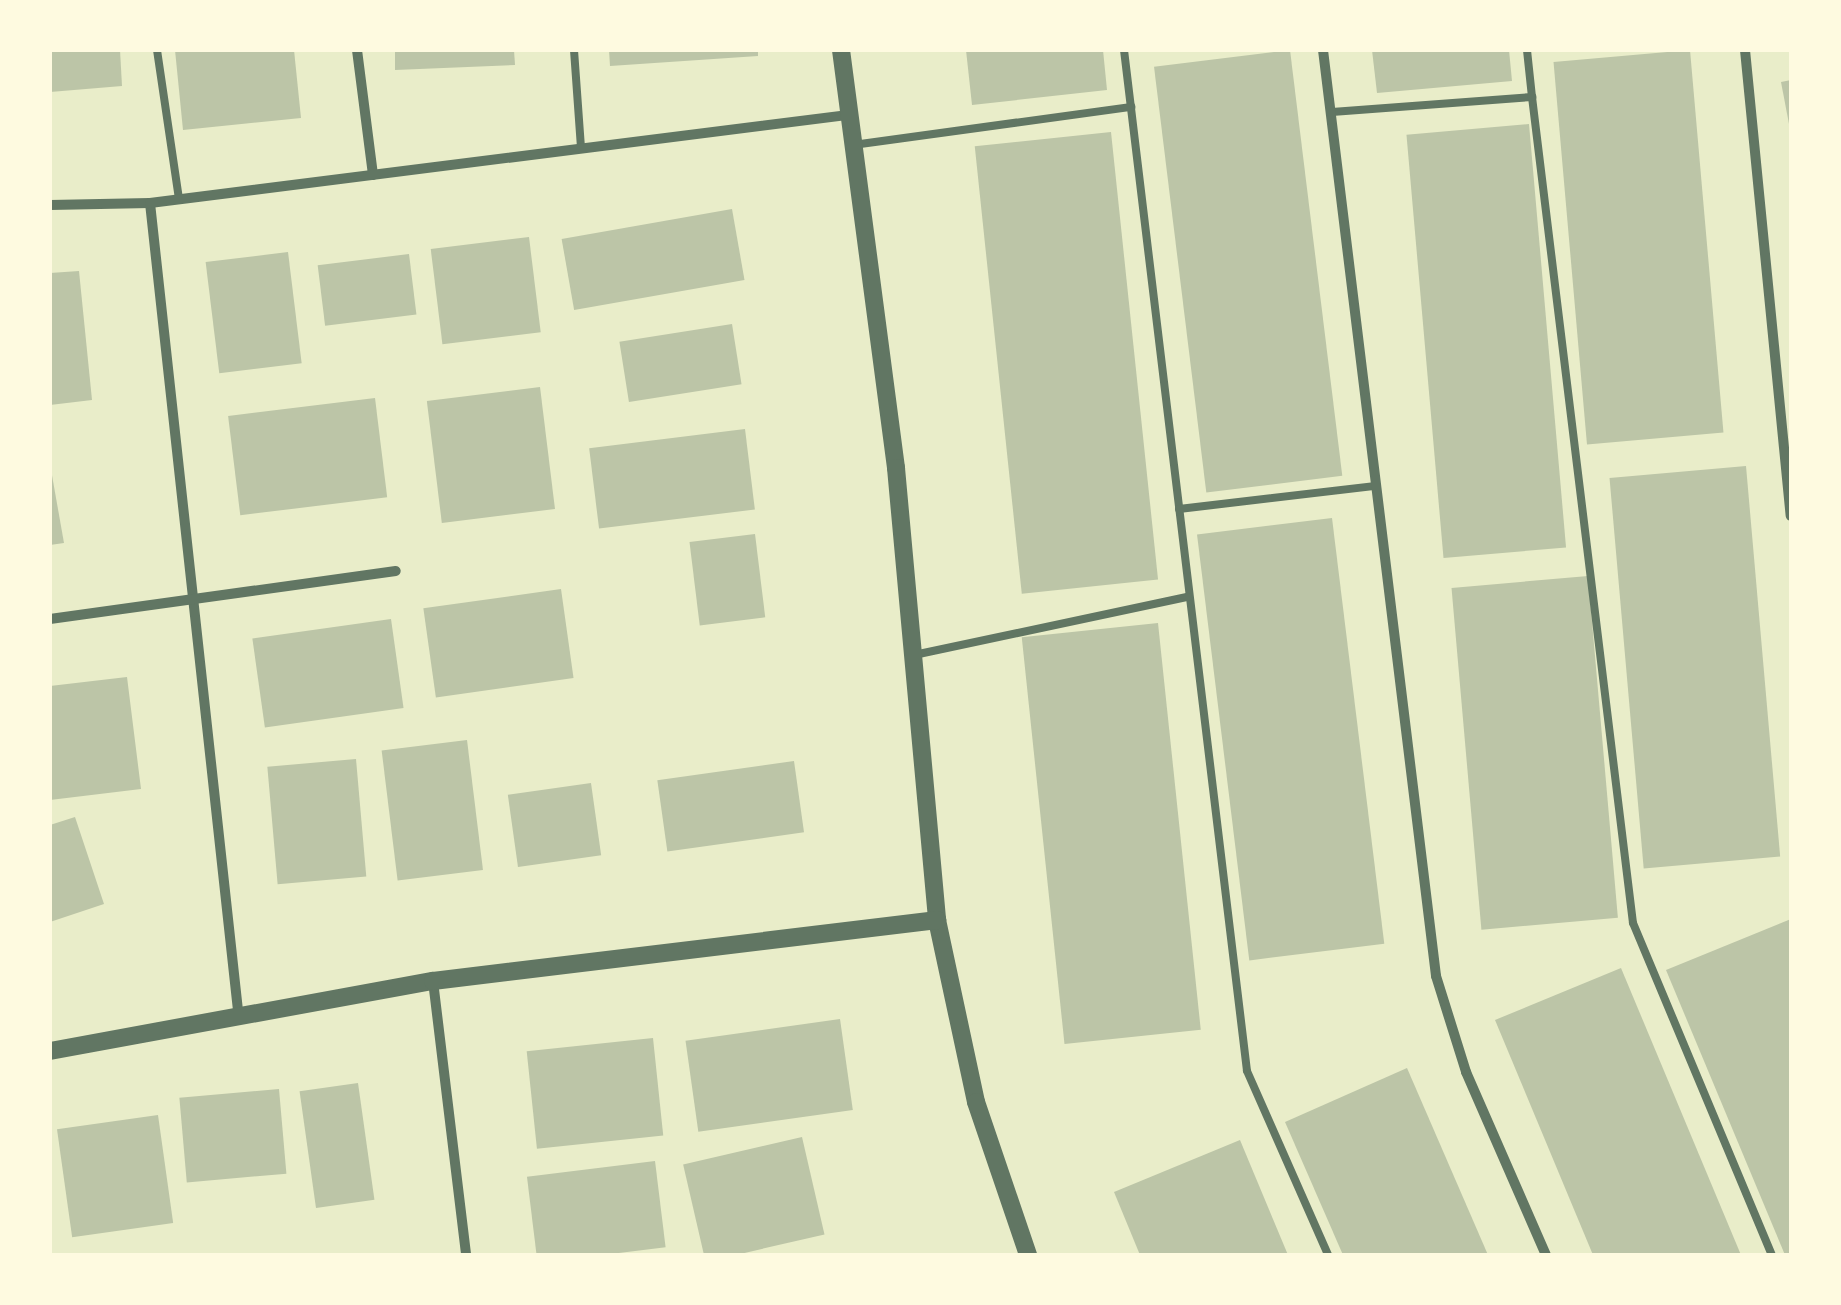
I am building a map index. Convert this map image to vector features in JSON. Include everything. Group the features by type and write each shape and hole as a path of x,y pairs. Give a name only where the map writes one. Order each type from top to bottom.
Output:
{"street":[{"path":"357,50 373,175"},
{"path":"841,50 912,656 937,920 976,1102 1028,1255"},
{"path":"1323,50 1436,976 1466,1072 1546,1255"},
{"path":"1746,50 1791,516"},
{"path":"50,205 150,203 848,115"},
{"path":"150,203 188,600 238,1010"},
{"path":"50,619 396,571"},
{"path":"50,1051 238,1010 432,980 937,920"},
{"path":"432,980 466,1255"}],"lane":[{"path":"157,50 178,199"},
{"path":"574,50 581,148"},
{"path":"1124,50 1247,1070 1328,1255"},
{"path":"1527,50 1633,922 1772,1255"},
{"path":"1332,112 1532,97"},
{"path":"853,145 1131,107"},
{"path":"1178,508 1376,486"},
{"path":"912,656 1188,597"}],"building":[{"path":"50,50 120,50 122,86 50,92"},
{"path":"175,50 294,50 301,118 183,130"},
{"path":"395,50 514,50 515,65 395,70"},
{"path":"609,50 758,50 758,56 610,66"},
{"path":"966,50 1103,50 1107,90 972,105"},
{"path":"1290,50 1342,476 1206,492 1154,67"},
{"path":"1372,50 1509,50 1512,81 1377,93"},
{"path":"1690,50 1723,433 1587,444 1554,62"},
{"path":"1791,80 1791,124 1789,124 1781,82"},
{"path":"1529,124 1566,547 1444,558 1406,135"},
{"path":"1111,132 1158,580 1022,594 975,146"},
{"path":"732,209 745,280 574,310 562,239"},
{"path":"529,237 541,332 442,344 431,249"},
{"path":"288,252 302,363 219,373 206,262"},
{"path":"409,254 416,315 325,326 318,265"},
{"path":"79,271 92,400 50,405 50,273"},
{"path":"732,324 742,384 629,402 619,342"},
{"path":"540,387 555,509 442,523 427,401"},
{"path":"375,398 387,497 240,515 228,416"},
{"path":"745,429 755,509 599,529 589,448"},
{"path":"50,464 64,543 50,545"},
{"path":"1746,466 1780,857 1644,868 1610,478"},
{"path":"1332,518 1384,944 1249,960 1197,535"},
{"path":"755,534 765,617 700,625 689,542"},
{"path":"1588,576 1618,918 1481,930 1452,588"},
{"path":"561,589 574,678 436,697 423,608"},
{"path":"391,619 404,708 265,728 252,638"},
{"path":"1158,623 1201,1030 1065,1044 1022,637"},
{"path":"127,677 141,789 50,800 50,686"},
{"path":"467,740 483,870 398,881 382,750"},
{"path":"356,759 366,877 278,884 267,767"},
{"path":"794,761 804,832 667,852 657,780"},
{"path":"591,783 601,855 518,867 508,795"},
{"path":"75,817 104,904 50,922 50,825"},
{"path":"1791,919 1791,1255 1785,1255 1666,970"},
{"path":"1621,968 1741,1255 1593,1255 1495,1020"},
{"path":"840,1019 853,1110 698,1132 686,1041"},
{"path":"653,1038 663,1135 537,1149 527,1051"},
{"path":"1407,1068 1488,1255 1343,1255 1285,1122"},
{"path":"358,1083 374,1200 316,1208 300,1091"},
{"path":"279,1089 286,1174 187,1182 179,1098"},
{"path":"158,1115 173,1223 72,1237 57,1129"},
{"path":"802,1137 824,1234 735,1255 704,1255 683,1164"},
{"path":"1240,1140 1288,1255 1140,1255 1114,1192"},
{"path":"655,1161 666,1247 603,1255 537,1255 527,1177"}]}
